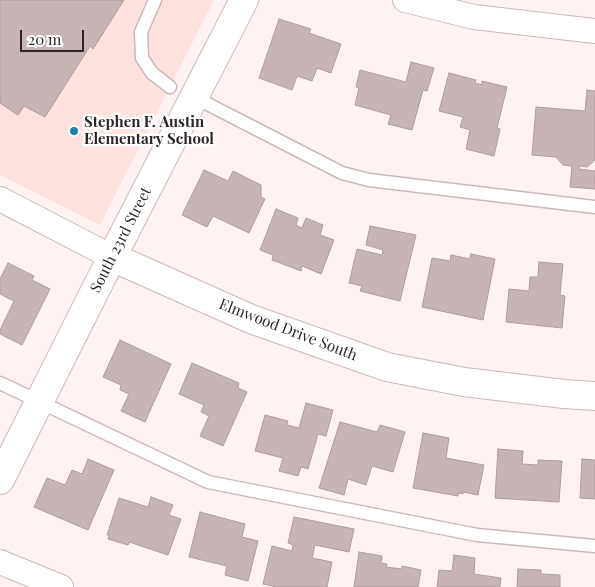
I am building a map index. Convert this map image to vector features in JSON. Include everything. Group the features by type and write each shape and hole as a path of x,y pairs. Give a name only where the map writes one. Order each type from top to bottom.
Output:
{"street":[{"name":"South 23rd Street","path":"0,480 112,257 182,92 244,0"},
{"path":"405,0 474,17 595,31"},
{"name":"Elmwood Drive South","path":"0,199 112,257 251,319 387,368 464,382 595,396"},
{"path":"0,562 61,587"}],"lane":[{"path":"155,0 141,32 142,58 152,73 182,92 342,173 369,180 595,207"},
{"path":"0,383 208,482 477,535 595,546"}],"shaded area":[{"name":"Stephen F. Austin Elementary School","path":"0,0 214,0 100,225 0,175"}],"building":[{"path":"0,0 124,0 93,49 90,46 45,117 24,106 18,115 0,103"},
{"path":"279,19 311,29 309,33 341,44 331,73 317,68 312,81 297,76 292,90 259,78"},
{"path":"411,62 434,68 427,91 423,90 412,130 388,124 391,115 355,105 359,88 356,87 360,70 406,82"},
{"path":"449,73 476,80 475,83 482,85 482,81 507,87 497,128 500,129 494,156 466,149 470,130 460,127 463,117 439,111"},
{"path":"587,90 595,91 595,160 587,167 579,166 579,169 595,171 595,189 570,187 572,166 563,165 556,157 532,155 536,107 585,111"},
{"path":"204,170 228,181 233,171 261,185 261,197 265,199 249,233 213,216 207,227 182,215"},
{"path":"276,209 298,218 296,225 302,228 306,218 323,225 320,235 334,240 321,274 302,266 301,271 272,260 273,255 260,250"},
{"path":"370,226 416,235 400,301 360,291 362,286 349,283 357,249 382,255 383,250 366,245"},
{"path":"471,254 495,259 483,320 422,307 432,258 450,261 451,255 470,259"},
{"path":"539,262 563,264 560,295 565,296 562,328 506,322 509,289 529,291 530,277 538,277"},
{"path":"8,263 34,276 32,280 50,289 22,345 0,334 0,330 14,301 0,294 0,279"},
{"path":"120,340 171,364 145,422 121,411 129,394 120,390 121,385 103,377"},
{"path":"192,363 239,383 238,388 247,392 223,446 200,436 209,416 201,412 204,405 179,394"},
{"path":"306,403 333,410 326,436 318,434 308,469 301,467 298,476 279,471 283,458 255,451 265,415 288,421 287,425 299,428"},
{"path":"340,422 377,432 380,425 405,432 393,472 372,466 366,485 348,479 344,495 319,488"},
{"path":"423,433 449,438 446,458 484,465 478,495 463,492 463,494 458,493 458,496 413,488"},
{"path":"498,449 523,451 522,464 538,465 538,460 562,461 559,502 495,498"},
{"path":"88,459 114,470 88,530 34,507 47,478 65,485 72,470 82,474"},
{"path":"582,459 595,460 595,499 580,498"},
{"path":"151,497 173,505 169,515 181,519 168,555 129,542 128,545 108,539 109,535 107,535 119,498 148,507"},
{"path":"200,512 245,524 242,537 258,541 248,581 225,575 227,566 189,557"},
{"path":"294,517 354,529 349,552 315,545 312,558 332,562 327,587 277,587 263,584 272,546 292,551 293,545 288,543"},
{"path":"359,552 382,556 381,563 387,564 386,567 402,569 402,566 421,570 418,587 354,587"},
{"path":"454,555 475,558 474,574 501,578 500,587 437,587 439,570 452,571"},
{"path":"518,569 541,570 541,574 560,575 560,587 517,587"}],"place":[{"name":"Stephen F. Austin Elementary School","path":"74,131"}]}
